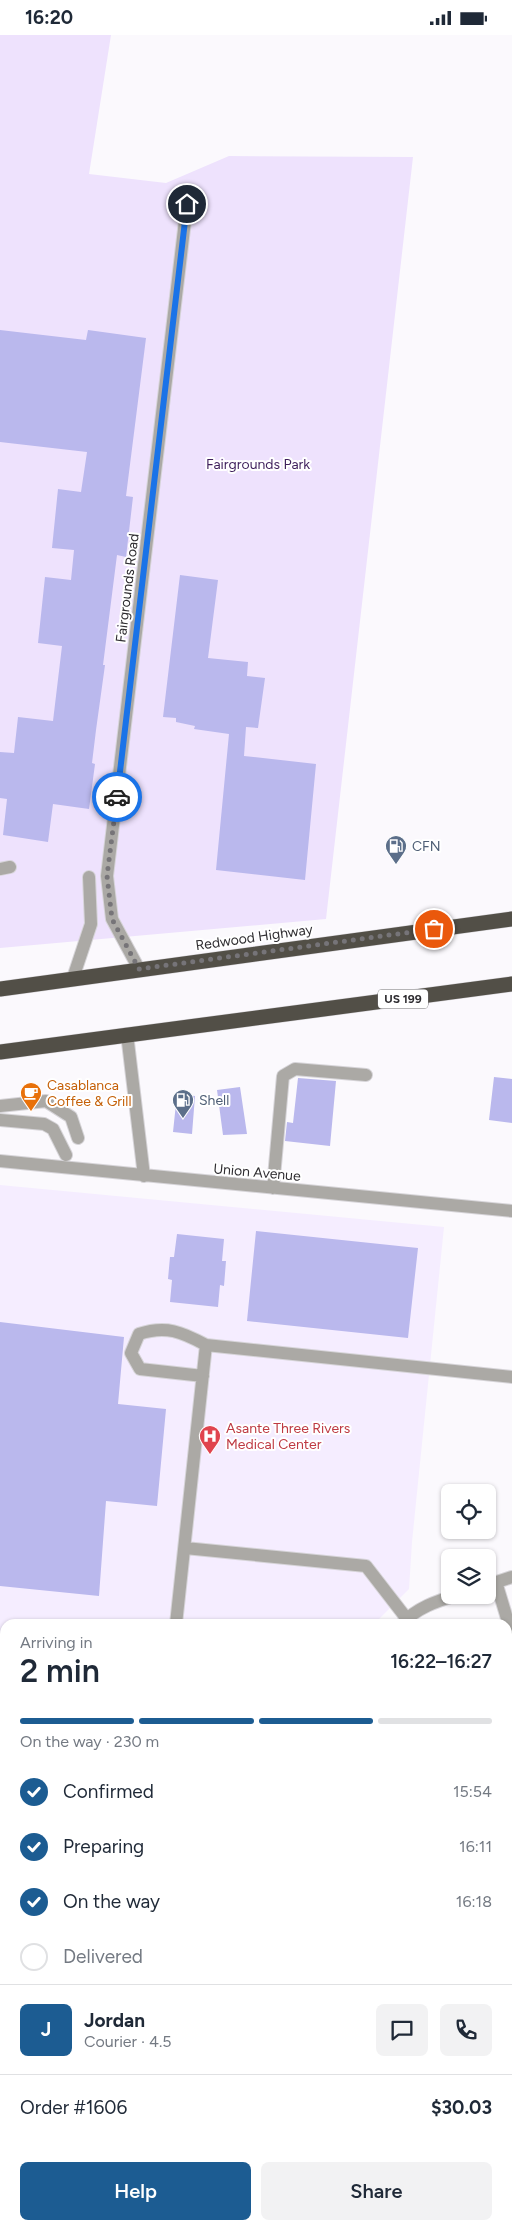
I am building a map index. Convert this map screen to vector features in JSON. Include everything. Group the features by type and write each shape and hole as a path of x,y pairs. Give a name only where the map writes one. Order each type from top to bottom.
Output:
{"highway":[{"name":"Redwood Highway","path":"0,989 512,919"},
{"name":"US 199","path":"0,1052 512,984"}],"street":[{"name":"Fairgrounds Road","path":"139,969 112,919 107,876 187,204"},
{"path":"73,978 92,924 88,877"},
{"path":"127,1035 144,1176"},
{"path":"273,1188 283,1076 295,1069 366,1075"},
{"path":"0,1106 46,1101 71,1117 78,1138"},
{"path":"0,1120 44,1124 53,1129 66,1155"},
{"name":"Union Avenue","path":"0,1161 512,1211"},
{"path":"203,1376 140,1369 131,1353 139,1334 156,1328 185,1333 206,1345 512,1377"},
{"path":"177,1619 206,1345"},
{"path":"185,1548 366,1566 404,1619"},
{"path":"496,1583 512,1577"},
{"path":"496,1594 506,1619"},
{"path":"408,1619 430,1604 441,1600"}],"shaded area":[{"name":"Asante Three Rivers Medical Center","path":"0,1185 444,1227 412,1542 409,1589 379,1619 0,1619"}],"green space":[{"name":"Fairgrounds Park","path":"0,35 111,35 89,174 166,183 229,156 413,157 326,919 0,948"}],"building":[{"path":"0,330 86,340 88,330 146,338 126,496 133,497 126,557 117,555 92,763 95,764 89,809 53,804 48,842 3,835 7,799 0,798 0,752 14,753 18,717 53,721 62,646 38,643 45,577 71,580 74,550 52,548 58,489 81,492 87,452 0,442"},
{"path":"180,575 218,580 208,658 248,662 247,676 265,678 258,728 246,727 244,756 316,764 305,880 216,870 229,734 194,729 195,726 176,722 176,718 163,717"},
{"path":"494,1077 512,1079 512,1123 489,1120"},
{"path":"298,1078 336,1081 330,1146 285,1141 287,1122 293,1123"},
{"path":"240,1087 247,1134 223,1135 217,1090"},
{"path":"177,1094 195,1096 192,1134 173,1132"},
{"path":"256,1231 418,1248 408,1338 247,1321"},
{"path":"177,1234 224,1239 222,1261 226,1261 224,1286 220,1285 218,1307 170,1302 172,1280 168,1279 170,1257 174,1257"},
{"path":"0,1322 124,1337 118,1404 166,1409 157,1506 106,1501 99,1596 0,1586"}],"way so far":[{"path":"117,797 107,876 112,919 139,969 434,929"}],"place":[{"name":"CFN","path":"396,865"},
{"name":"Casablanca Coffee & Grill","path":"31,1112"},
{"name":"Shell","path":"183,1119"},
{"name":"Asante Three Rivers Medical Center","path":"210,1455"}],"route":[{"path":"117,797 187,204"}]}
